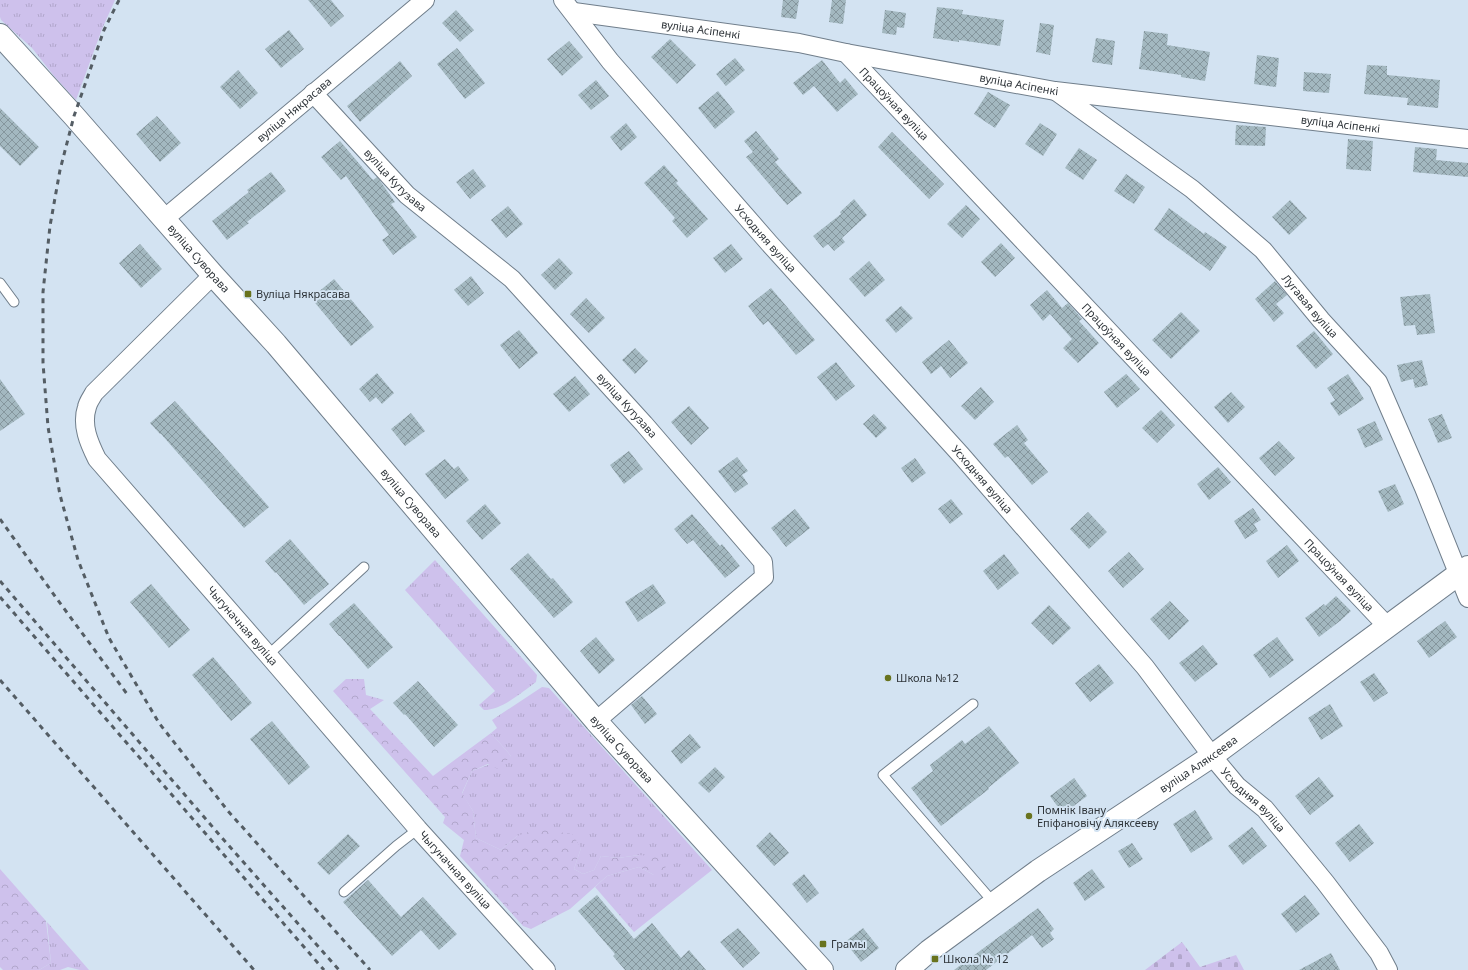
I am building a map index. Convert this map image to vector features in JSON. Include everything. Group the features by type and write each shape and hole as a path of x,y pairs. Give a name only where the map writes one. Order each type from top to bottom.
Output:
{"street":[{"name":"вуліца Някрасава","path":"164,219 425,0"},
{"name":"вуліца Асіпенкі","path":"568,6 799,42 846,53 1055,91 1468,139"},
{"name":"Усходняя вуліца","path":"568,6 610,61 769,243 961,454 1145,667 1212,756 1237,786 1265,809 1325,882 1379,953 1388,970"},
{"name":"вуліца Суворава","path":"0,35 74,116 213,275 276,344 596,721 822,970"},
{"name":"Працоўная вуліца","path":"846,53 1387,626"},
{"name":"Лугавая вуліца","path":"1055,91 1192,189 1263,250 1321,320 1378,382 1424,488 1463,571 1468,598"},
{"name":"вуліца Кутузава","path":"313,93 407,195 512,279 644,424 763,562 764,577 596,721"},
{"name":"Чыгуначная вуліца","path":"213,275 94,393 86,408 85,425 88,442 97,459 418,830 546,970"},
{"name":"вуліца Аляксеева","path":"907,970 930,951 1038,871 1212,756 1463,571"}],"lane":[{"path":"0,283 14,302"},
{"path":"268,655 364,567"},
{"path":"973,704 883,775 994,903"},
{"path":"344,892 396,846 418,830"}],"green space":[{"path":"0,0 115,0 102,29 76,100 54,76 32,48 1,20"},
{"path":"435,560 537,675 536,682 505,704 484,710 479,705 495,691 405,590"},
{"path":"346,679 364,679 366,695 384,700 370,709 433,776 491,733 511,756 498,769 488,764 472,771 462,793 473,811 476,838 501,850 517,836 537,829 572,834 581,848 574,869 583,874 594,870 601,856 618,858 639,855 662,857 666,866 663,873 654,875 639,867 607,876 570,909 531,929 523,926 460,856 464,840 443,823 445,817 333,691"},
{"path":"542,687 549,688 712,870 634,932 595,887 607,876 639,867 654,875 639,855 618,858 601,856 594,870 583,874 574,869 581,848 517,836 501,850 476,838 473,811 462,794 472,771 511,756 491,733 497,728 492,720"},
{"path":"0,869 46,921 51,963 39,970 3,970 0,967"},
{"path":"47,922 89,970 80,970 68,967 60,970 39,970 51,963"},
{"path":"1182,942 1200,967 1236,955 1244,970 1145,970"}],"building":[{"path":"308,0 331,0 344,16 331,27"},
{"path":"783,0 799,0 796,19 781,17"},
{"path":"832,0 846,0 843,24 829,22"},
{"path":"937,7 963,10 962,14 1004,20 1000,46 933,38"},
{"path":"456,10 474,30 460,42 442,23"},
{"path":"885,10 906,13 904,28 897,27 896,35 882,33"},
{"path":"1040,23 1054,25 1050,55 1036,52"},
{"path":"289,30 304,49 281,68 265,49"},
{"path":"1144,31 1168,34 1167,45 1210,52 1205,81 1181,77 1181,75 1139,69"},
{"path":"1096,38 1115,41 1112,65 1092,62"},
{"path":"670,39 696,65 677,84 651,57"},
{"path":"569,41 583,57 562,76 547,59"},
{"path":"457,48 485,83 465,99 437,64"},
{"path":"1257,55 1279,58 1276,87 1254,84"},
{"path":"735,58 745,70 726,86 716,74"},
{"path":"822,60 840,83 845,78 858,94 837,112 814,86 803,95 793,83"},
{"path":"400,61 412,76 360,122 347,106"},
{"path":"1367,65 1387,66 1387,75 1440,80 1438,108 1407,105 1408,98 1364,94"},
{"path":"238,70 258,93 240,109 220,87"},
{"path":"1304,72 1331,74 1329,93 1303,91"},
{"path":"596,80 609,96 591,110 578,95"},
{"path":"718,91 735,112 715,129 698,108"},
{"path":"988,92 1010,105 995,128 974,114"},
{"path":"0,108 39,147 20,166 0,146"},
{"path":"157,116 181,143 160,162 136,134"},
{"path":"626,123 637,137 621,151 610,137"},
{"path":"1040,123 1057,134 1043,156 1025,144"},
{"path":"1236,125 1266,127 1265,146 1235,145"},
{"path":"756,131 779,159 775,162 802,193 787,205 746,157 753,152 744,141"},
{"path":"892,132 944,184 929,199 878,147"},
{"path":"1348,139 1373,141 1371,171 1346,169"},
{"path":"340,141 373,180 377,177 378,178 395,202 391,204 417,237 393,255 382,240 389,235 346,176 341,180 321,157"},
{"path":"1415,147 1437,149 1436,160 1468,163 1468,177 1413,172"},
{"path":"1079,148 1097,160 1083,180 1065,168"},
{"path":"664,165 678,181 676,183 708,219 687,238 672,221 675,218 644,183"},
{"path":"473,169 486,186 470,199 456,182"},
{"path":"271,172 286,191 227,240 212,221 249,192 247,190"},
{"path":"1126,174 1145,187 1134,204 1114,191"},
{"path":"854,199 867,215 842,238 845,242 834,251 828,244 823,248 813,236 841,214 840,212"},
{"path":"1290,200 1307,218 1289,235 1272,217"},
{"path":"966,205 980,219 962,238 947,224"},
{"path":"508,206 523,224 506,238 491,220"},
{"path":"1169,208 1204,234 1205,232 1227,247 1210,271 1154,230"},
{"path":"1001,243 1015,258 995,277 981,262"},
{"path":"140,244 162,269 141,288 119,263"},
{"path":"731,244 743,259 725,273 713,258"},
{"path":"559,258 573,273 555,290 541,275"},
{"path":"869,261 885,280 865,297 849,279"},
{"path":"471,276 484,293 468,306 454,290"},
{"path":"334,279 374,327 351,346 311,298"},
{"path":"1275,281 1287,295 1276,304 1284,313 1274,322 1255,299"},
{"path":"771,288 815,340 796,355 768,321 763,325 748,306"},
{"path":"1047,290 1062,308 1068,303 1082,319 1079,321 1099,343 1078,363 1063,348 1072,339 1050,314 1043,321 1030,305"},
{"path":"1430,294 1435,333 1417,335 1415,325 1404,326 1400,297"},
{"path":"586,298 605,318 589,333 570,314"},
{"path":"901,306 913,318 896,333 885,320"},
{"path":"1181,312 1200,331 1171,359 1152,340"},
{"path":"519,330 538,353 519,369 500,345"},
{"path":"1314,331 1333,354 1316,369 1296,346"},
{"path":"949,340 968,363 950,378 941,366 931,374 922,362"},
{"path":"635,348 648,361 635,374 622,360"},
{"path":"1422,360 1428,385 1415,388 1413,379 1401,382 1397,365"},
{"path":"836,362 855,386 836,401 817,377"},
{"path":"377,373 394,393 382,404 376,397 370,402 359,389"},
{"path":"1126,374 1140,389 1117,408 1104,392"},
{"path":"1348,374 1364,399 1339,416 1330,403 1335,400 1327,388"},
{"path":"575,376 590,394 569,412 553,394"},
{"path":"0,379 25,414 0,431"},
{"path":"981,387 994,402 975,420 961,406"},
{"path":"1231,392 1245,407 1228,423 1214,407"},
{"path":"175,401 269,507 244,528 150,423"},
{"path":"689,406 709,428 691,445 671,422"},
{"path":"1161,410 1175,425 1157,443 1142,428"},
{"path":"411,413 425,431 405,446 391,429"},
{"path":"874,414 887,428 876,438 863,424"},
{"path":"1442,414 1452,438 1438,443 1428,419"},
{"path":"1375,421 1383,440 1365,448 1357,429"},
{"path":"1017,425 1028,440 1024,443 1048,472 1032,485 1008,456 1005,458 993,444"},
{"path":"1279,441 1295,458 1275,476 1259,458"},
{"path":"629,451 643,469 624,484 610,465"},
{"path":"737,457 748,471 742,475 748,484 735,493 718,471"},
{"path":"915,458 926,473 912,483 901,468"},
{"path":"445,459 454,469 458,466 469,480 445,499 425,474"},
{"path":"1218,467 1231,482 1209,500 1197,484"},
{"path":"1395,484 1404,504 1388,512 1378,491"},
{"path":"951,499 963,514 950,524 938,509"},
{"path":"485,504 501,523 482,540 466,521"},
{"path":"1253,508 1261,520 1254,524 1258,531 1245,539 1234,521"},
{"path":"795,509 810,528 786,547 771,528"},
{"path":"1088,512 1107,532 1089,549 1070,529"},
{"path":"692,514 720,546 722,544 740,566 725,578 693,540 687,544 674,529"},
{"path":"290,539 329,584 304,605 265,561"},
{"path":"1287,545 1299,561 1278,578 1266,561"},
{"path":"1129,552 1144,569 1123,588 1108,571"},
{"path":"528,553 551,579 553,578 573,602 554,618 510,569"},
{"path":"1004,554 1019,573 998,590 983,571"},
{"path":"151,584 190,630 169,648 130,602"},
{"path":"653,584 666,603 638,622 625,602"},
{"path":"1336,596 1351,611 1319,637 1305,618 1324,604 1325,606"},
{"path":"1170,601 1189,621 1169,640 1150,619"},
{"path":"354,603 393,647 368,669 329,624"},
{"path":"1049,605 1071,628 1053,645 1031,623"},
{"path":"1445,621 1457,637 1429,658 1417,641"},
{"path":"596,637 615,660 599,674 580,651"},
{"path":"1277,637 1294,660 1270,678 1253,655"},
{"path":"1203,645 1218,664 1195,682 1179,663"},
{"path":"213,657 252,703 231,721 192,675"},
{"path":"1099,664 1114,683 1090,702 1075,683"},
{"path":"1374,673 1388,693 1374,702 1360,682"},
{"path":"418,681 458,725 434,747 405,714 404,715 393,703"},
{"path":"642,696 657,714 645,724 631,705"},
{"path":"1330,704 1343,726 1321,740 1308,718"},
{"path":"272,721 310,767 289,785 250,739"},
{"path":"989,726 1019,763 988,788 989,789 941,826 911,788 933,771 930,765 962,740 965,744"},
{"path":"690,734 701,747 681,764 671,751"},
{"path":"715,767 725,777 709,793 698,783"},
{"path":"1319,777 1334,796 1310,815 1295,796"},
{"path":"1074,778 1087,796 1063,814 1050,796"},
{"path":"1195,810 1213,839 1191,853 1173,824"},
{"path":"1359,824 1374,843 1350,862 1335,843"},
{"path":"1252,827 1267,846 1243,865 1228,846"},
{"path":"770,832 789,853 774,866 756,846"},
{"path":"348,834 360,846 329,875 317,863"},
{"path":"1132,843 1143,859 1129,868 1118,851"},
{"path":"1092,869 1105,887 1085,901 1073,883"},
{"path":"804,874 819,893 807,903 792,884"},
{"path":"368,880 401,917 423,897 457,934 439,950 421,930 392,956 343,902"},
{"path":"597,895 634,939 652,923 681,958 689,950 706,970 625,970 613,956 615,954 578,911"},
{"path":"1305,895 1320,914 1296,933 1281,914"},
{"path":"1038,908 1054,929 1050,933 1054,939 1042,948 1032,935 986,970 954,970"},
{"path":"738,928 760,953 743,968 720,942"},
{"path":"863,928 879,948 861,962 845,942"},
{"path":"1331,953 1340,970 1299,970"}],"railway":[{"path":"119,0 104,30 74,116 60,170 50,226 43,292 43,363 48,427 60,495 78,560 109,638 159,723 228,811 370,970"},
{"path":"0,519 127,694"},
{"path":"0,581 223,839 339,970"},
{"path":"0,597 324,970"},
{"path":"0,680 254,970"}],"place":[{"name":"Вуліца Някрасава","path":"248,294"},
{"name":"Школа №12","path":"888,678"},
{"name":"Помнік Івану Епіфановічу Аляксееву","path":"1029,816"},
{"name":"Грамы","path":"823,944"},
{"name":"Школа № 12","path":"935,959"}]}
